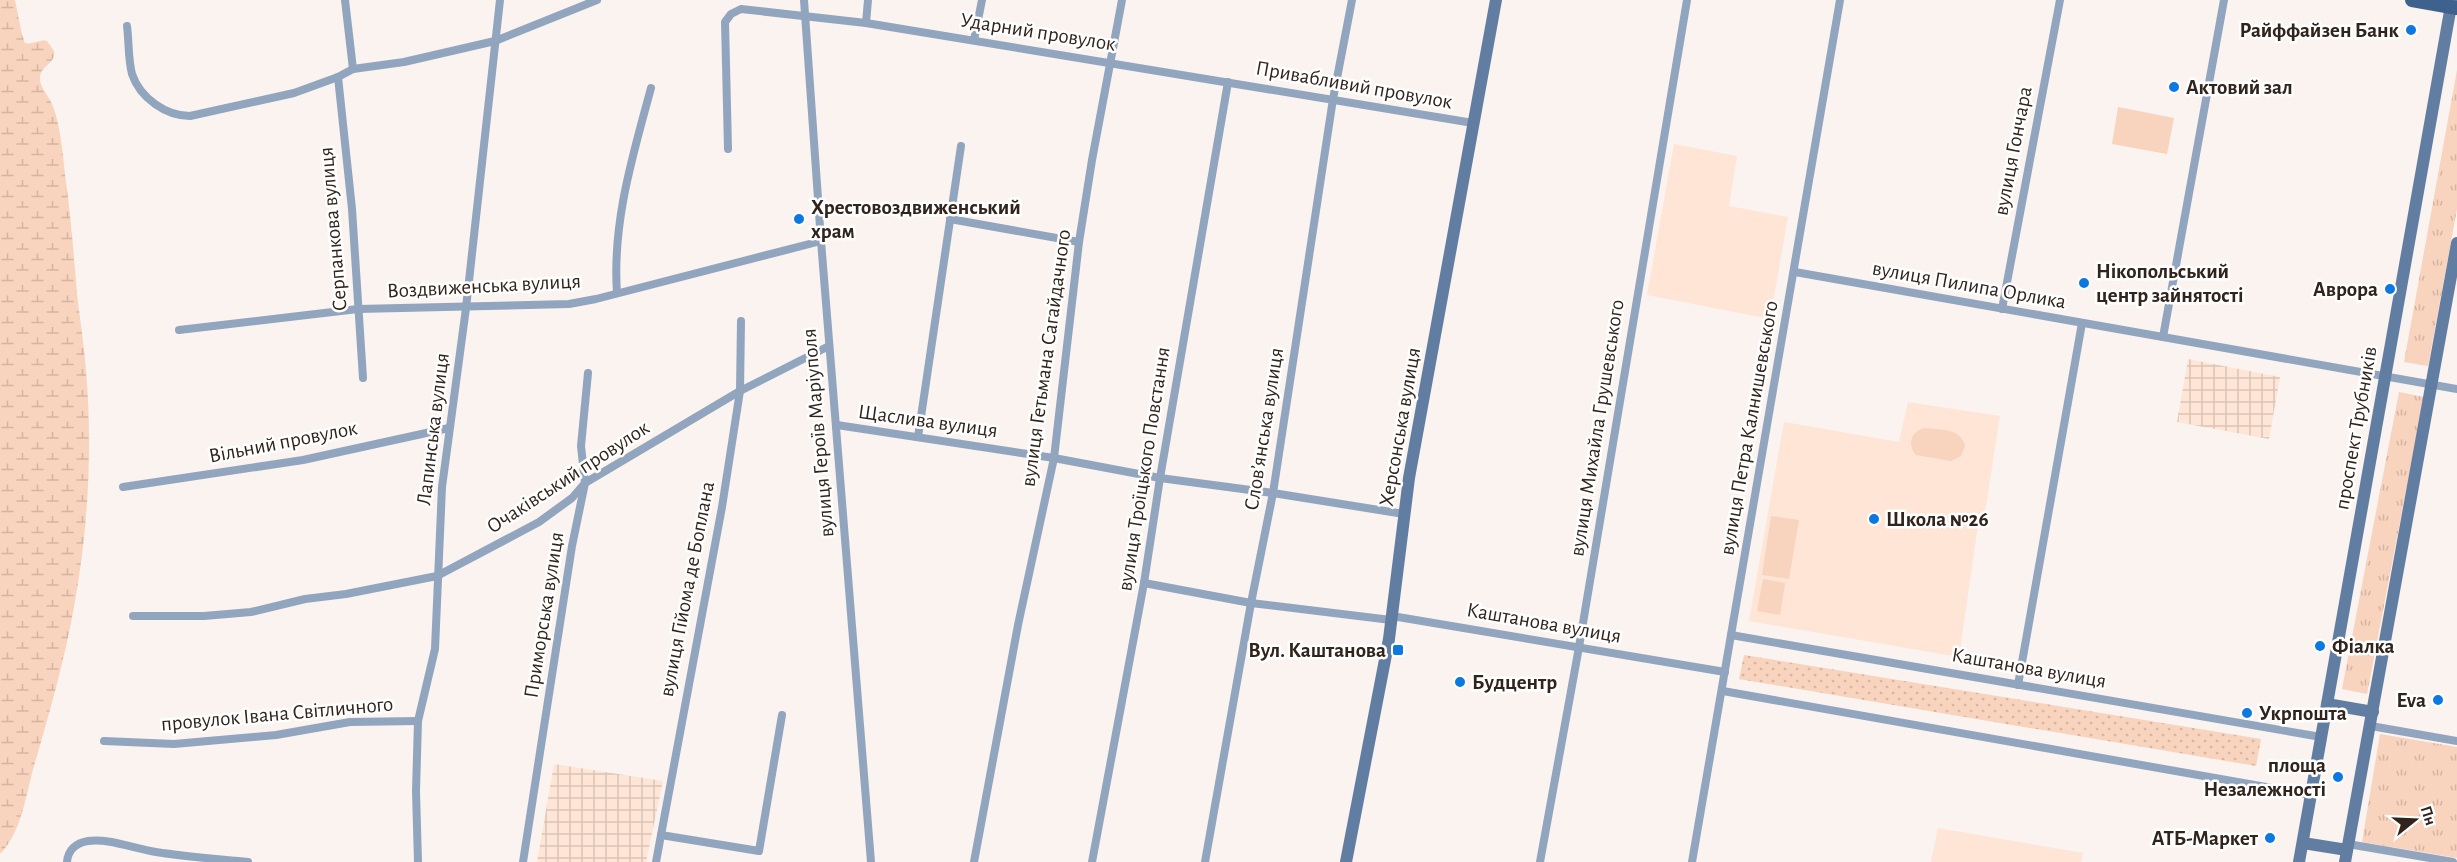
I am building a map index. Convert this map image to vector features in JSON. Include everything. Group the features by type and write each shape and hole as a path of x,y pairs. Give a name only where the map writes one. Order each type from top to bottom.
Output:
{"main road":[{"name":"Херсонська вулиця","path":"1346,862 1392,618 1404,514 1496,0"},
{"path":"2412,0 2453,5"},
{"name":"проспект Трубників","path":"2299,862 2453,5"},
{"path":"2303,843 2347,852 2457,243"},
{"path":"2327,704 2373,712"}],"street":[{"path":"345,0 353,69"},
{"name":"Лапинська вулиця","path":"418,862 416,791 418,721 435,649 442,487 466,308 500,0"},
{"path":"127,26 132,74 143,91 162,110 177,116 201,114 270,100 338,77 353,69 404,62 495,41 597,0"},
{"name":"вулиця Героїв Маріуполя","path":"804,0 849,603 872,862"},
{"path":"866,23 868,0"},
{"path":"974,40 982,0"},
{"name":"вулиця Гетьмана Сагайдачного","path":"974,862 1018,625 1054,458 1079,242 1122,0"},
{"name":"Словʼянська вулиця","path":"1205,862 1273,493 1334,99 1352,0"},
{"name":"вулиця Михайла Грушевського","path":"1540,862 1579,647 1687,0"},
{"name":"вулиця Петра Калнишевського","path":"1692,862 1840,0"},
{"name":"вулиця Гончара","path":"2002,309 2060,0"},
{"path":"2163,337 2224,0"},
{"path":"728,149 725,22 730,14 741,9 806,16"},
{"name":"Ударний провулок","path":"806,16 866,23 1228,82"},
{"name":"Серпанкова вулиця","path":"338,77 352,208 363,378"},
{"name":"Привабливий провулок","path":"1228,82 1473,123"},
{"name":"вулиця Троїцького Повстання","path":"1092,862 1144,583 1228,82"},
{"path":"616,293 614,262 621,205 651,88"},
{"path":"918,437 961,146"},
{"path":"950,219 1079,242"},
{"name":"Воздвиженська вулиця","path":"179,330 358,309 569,304 821,241"},
{"name":"вулиця Пилипа Орлика","path":"1795,272 2457,389"},
{"name":"вулиця Гійома де Боплана","path":"656,862 722,507 740,391 741,321"},
{"path":"2018,685 2082,323"},
{"name":"Очаківський провулок","path":"133,616 204,616 251,612 305,599 346,594 437,576 539,522 572,498 585,483 740,391 829,346"},
{"name":"Приморська вулиця","path":"523,862 572,546 585,483 581,446 588,373"},
{"name":"Щаслива вулиця","path":"837,425 1054,458 1160,478 1404,514"},
{"name":"Вільний провулок","path":"123,487 303,460 449,428"},
{"name":"Каштанова вулиця","path":"1144,583 1251,603 1392,618 1725,672"},
{"name":"Каштанова вулиця","path":"1731,635 2321,737"},
{"path":"1723,691 2311,795"},
{"path":"661,835 759,851 782,714"},
{"name":"провулок Івана Світличного","path":"104,741 174,744 276,735 350,722 418,721"},
{"path":"2371,726 2457,741"},
{"path":"68,857 75,846 86,841 98,841 155,852 248,862"},
{"path":"2347,852 2453,862"}],"shaded area":[{"path":"1674,144 1737,156 1729,206 1788,217 1770,319 1647,295"},
{"path":"2188,359 2280,377 2269,439 2177,422"},
{"name":"Школа №26","path":"1908,402 2000,416 1986,506 1977,532 1959,657 1749,621 1784,422 1899,442"},
{"path":"554,764 663,781 646,862 537,862"},
{"path":"1938,828 2083,853 2081,862 1931,862"}],"green space":[{"path":"0,0 15,0 25,43 47,41 54,51 53,59 41,73 40,80 54,110 63,152 85,361 89,450 82,557 65,650 23,810 14,834 0,854"},
{"path":"2457,70 2457,209 2428,366 2404,362"},
{"path":"2118,107 2174,118 2167,154 2112,144"},
{"path":"2399,392 2424,397 2367,694 2342,689"},
{"path":"1925,428 1949,431 1959,436 1965,446 1961,456 1951,461 1916,455 1912,447 1912,438 1916,432"},
{"path":"1771,516 1799,520 1789,579 1762,575"},
{"path":"1763,579 1785,583 1780,615 1757,611"},
{"path":"1744,655 2261,739 2256,766 1739,679"},
{"path":"2380,734 2457,747 2457,858 2362,842"}],"place":[{"name":"Райффайзен Банк","path":"2411,30"},
{"name":"Актовий зал","path":"2174,87"},
{"name":"Хрестовоздвиженський храм","path":"799,219"},
{"name":"Нікопольський центр зайнятості","path":"2084,283"},
{"name":"Аврора","path":"2390,289"},
{"name":"Школа №26","path":"1874,519"},
{"name":"Фіалка","path":"2320,646"},
{"name":"Вул. Каштанова","path":"1398,650"},
{"name":"Будцентр","path":"1460,682"},
{"name":"Eva","path":"2438,700"},
{"name":"Укрпошта","path":"2247,713"},
{"name":"площа Незалежності","path":"2338,777"},
{"name":"АТБ-Маркет","path":"2270,838"}]}
